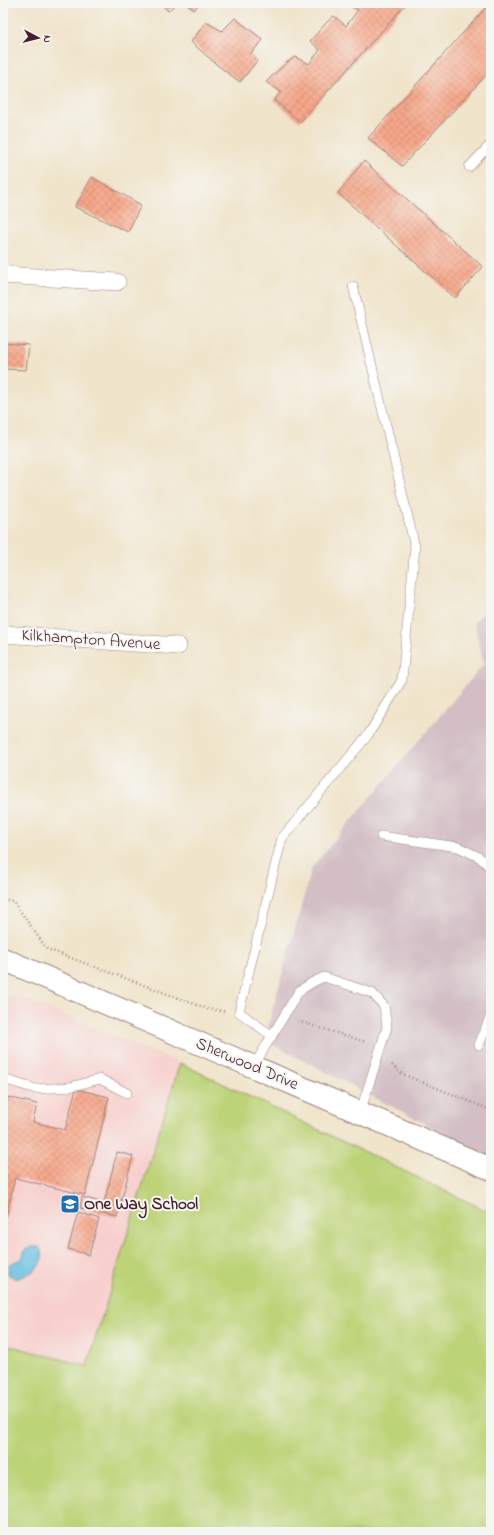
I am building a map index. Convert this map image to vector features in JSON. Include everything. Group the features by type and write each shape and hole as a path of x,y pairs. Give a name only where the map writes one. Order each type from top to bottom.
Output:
{"street":[{"path":"3,275 117,282"},
{"name":"Kilkhampton Avenue","path":"3,634 178,646"},
{"name":"Sherwood Drive","path":"3,959 491,1169"}],"lane":[{"path":"469,167 491,144"},
{"path":"272,1036 239,1012 282,838 368,735 402,680 415,547 353,286"},
{"path":"381,836 458,847 479,857 491,868"},
{"path":"253,1067 299,991 313,982 324,977 372,993 384,1006 387,1028 360,1113"},
{"path":"479,1045 491,1015"},
{"path":"3,1079 36,1088 70,1087 100,1079 127,1093"}],"path":[{"path":"3,898 13,901 47,948 208,1009 239,1012"}],"shaded area":[{"path":"491,604 491,1158 264,1040 312,867 484,664 474,623"},
{"name":"One Way School","path":"15,995 180,1063 87,1366 3,1344 3,999"}],"green space":[{"path":"180,1063 491,1213 491,1532 3,1532 3,1344 87,1366"}],"water":[{"path":"32,1247 39,1247 42,1253 41,1264 33,1271 16,1279 8,1274 9,1264 22,1259 25,1250"}],"building":[{"path":"160,3 177,3 168,11"},
{"path":"185,3 200,3 194,10"},
{"path":"347,3 407,3 300,122 274,100 281,92 266,82 286,63 295,57 309,64 320,50 310,41 327,22 334,16 346,26 358,10"},
{"path":"490,3 491,70 402,166 368,138"},
{"path":"235,18 263,40 250,54 257,61 240,82 216,64 191,42 206,22 222,31"},
{"path":"364,161 483,267 455,298 338,193"},
{"path":"92,177 141,205 128,232 75,207"},
{"path":"3,343 29,345 26,370 3,369"},
{"path":"76,1089 109,1097 85,1195 15,1178 6,1217 3,1216 3,1117 8,1097 37,1104 33,1122 65,1130"},
{"path":"117,1152 133,1156 117,1217 80,1208 82,1197 104,1203"},
{"path":"78,1212 99,1219 89,1255 68,1249"}],"place":[{"name":"One Way School","path":"70,1204"}]}
